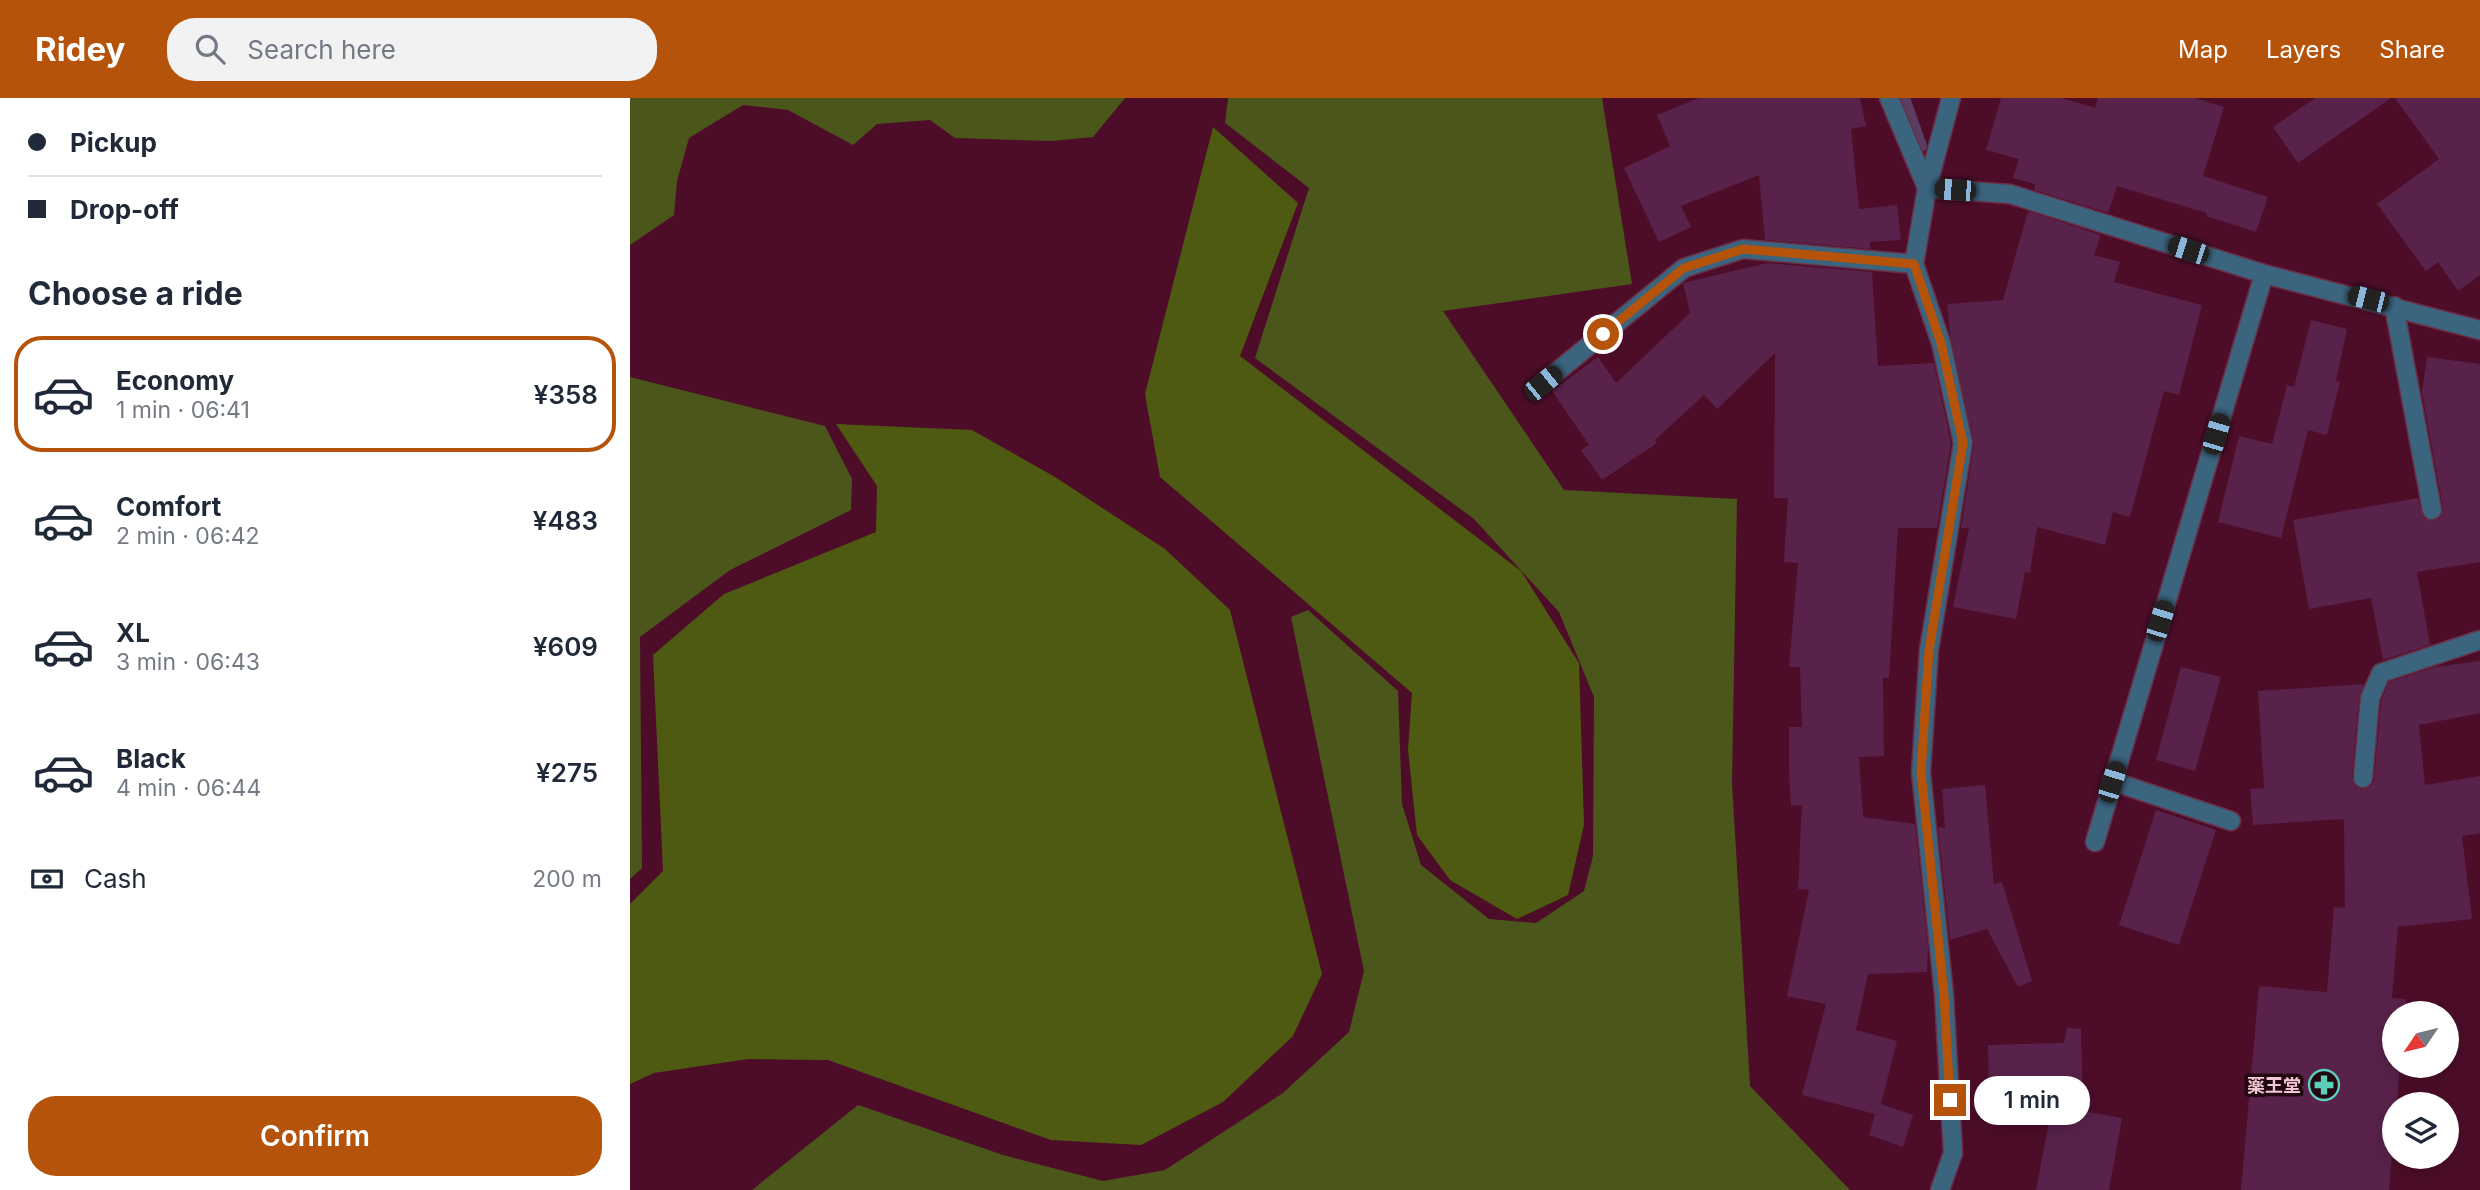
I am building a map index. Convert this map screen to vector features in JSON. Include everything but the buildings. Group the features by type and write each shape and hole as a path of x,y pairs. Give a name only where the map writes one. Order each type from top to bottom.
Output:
{"street":[{"path":"1889,98 1927,188"},
{"path":"1940,1190 1953,1153 1944,995 1921,772 1929,650 1963,443 1941,343 1914,264 1927,188 1951,98"},
{"path":"1927,188 2010,194 2263,274 2480,330"},
{"path":"1543,383 1684,268 1743,249 1914,264"},
{"path":"2095,842 2263,274"},
{"path":"2394,306 2432,510"},
{"path":"2363,778 2370,698 2381,673 2480,640"},
{"path":"2112,782 2231,821"}],"green space":[{"path":"630,98 1125,98 1093,137 1052,141 955,138 930,120 877,124 853,145 788,110 743,105 689,138 677,181 674,215 630,245"},
{"path":"1228,98 1602,98 1632,284 1443,311 1564,490 1737,499 1732,783 1750,1086 1850,1190 752,1190 858,1105 1003,1155 1103,1181 1165,1170 1283,1093 1349,1032 1364,971 1291,617 1308,610 1398,691 1402,804 1421,865 1489,919 1536,923 1584,891 1593,856 1594,697 1559,612 1474,519 1255,358 1309,188 1225,123"},
{"path":"1213,127 1298,203 1240,356 1521,571 1579,663 1584,825 1568,895 1517,919 1450,880 1417,835 1408,750 1412,693 1160,477 1145,394"},
{"path":"630,377 825,426 852,479 851,510 730,570 640,637 642,868 630,879"},
{"path":"836,424 972,430 1055,477 1165,549 1230,610 1322,974 1293,1036 1223,1102 1141,1145 1051,1140 828,1060 748,1059 654,1073 630,1084 630,904 663,871 653,655 724,594 876,532 877,486"}],"waterway":[{"path":"1904,98 1921,146"}],"place":[{"name":"薬王堂","path":"2324,1085"}],"route":[{"path":"1603,334 1684,268 1743,249 1914,264 1941,343 1963,443 1929,650 1921,772 1944,995 1950,1100"}]}
